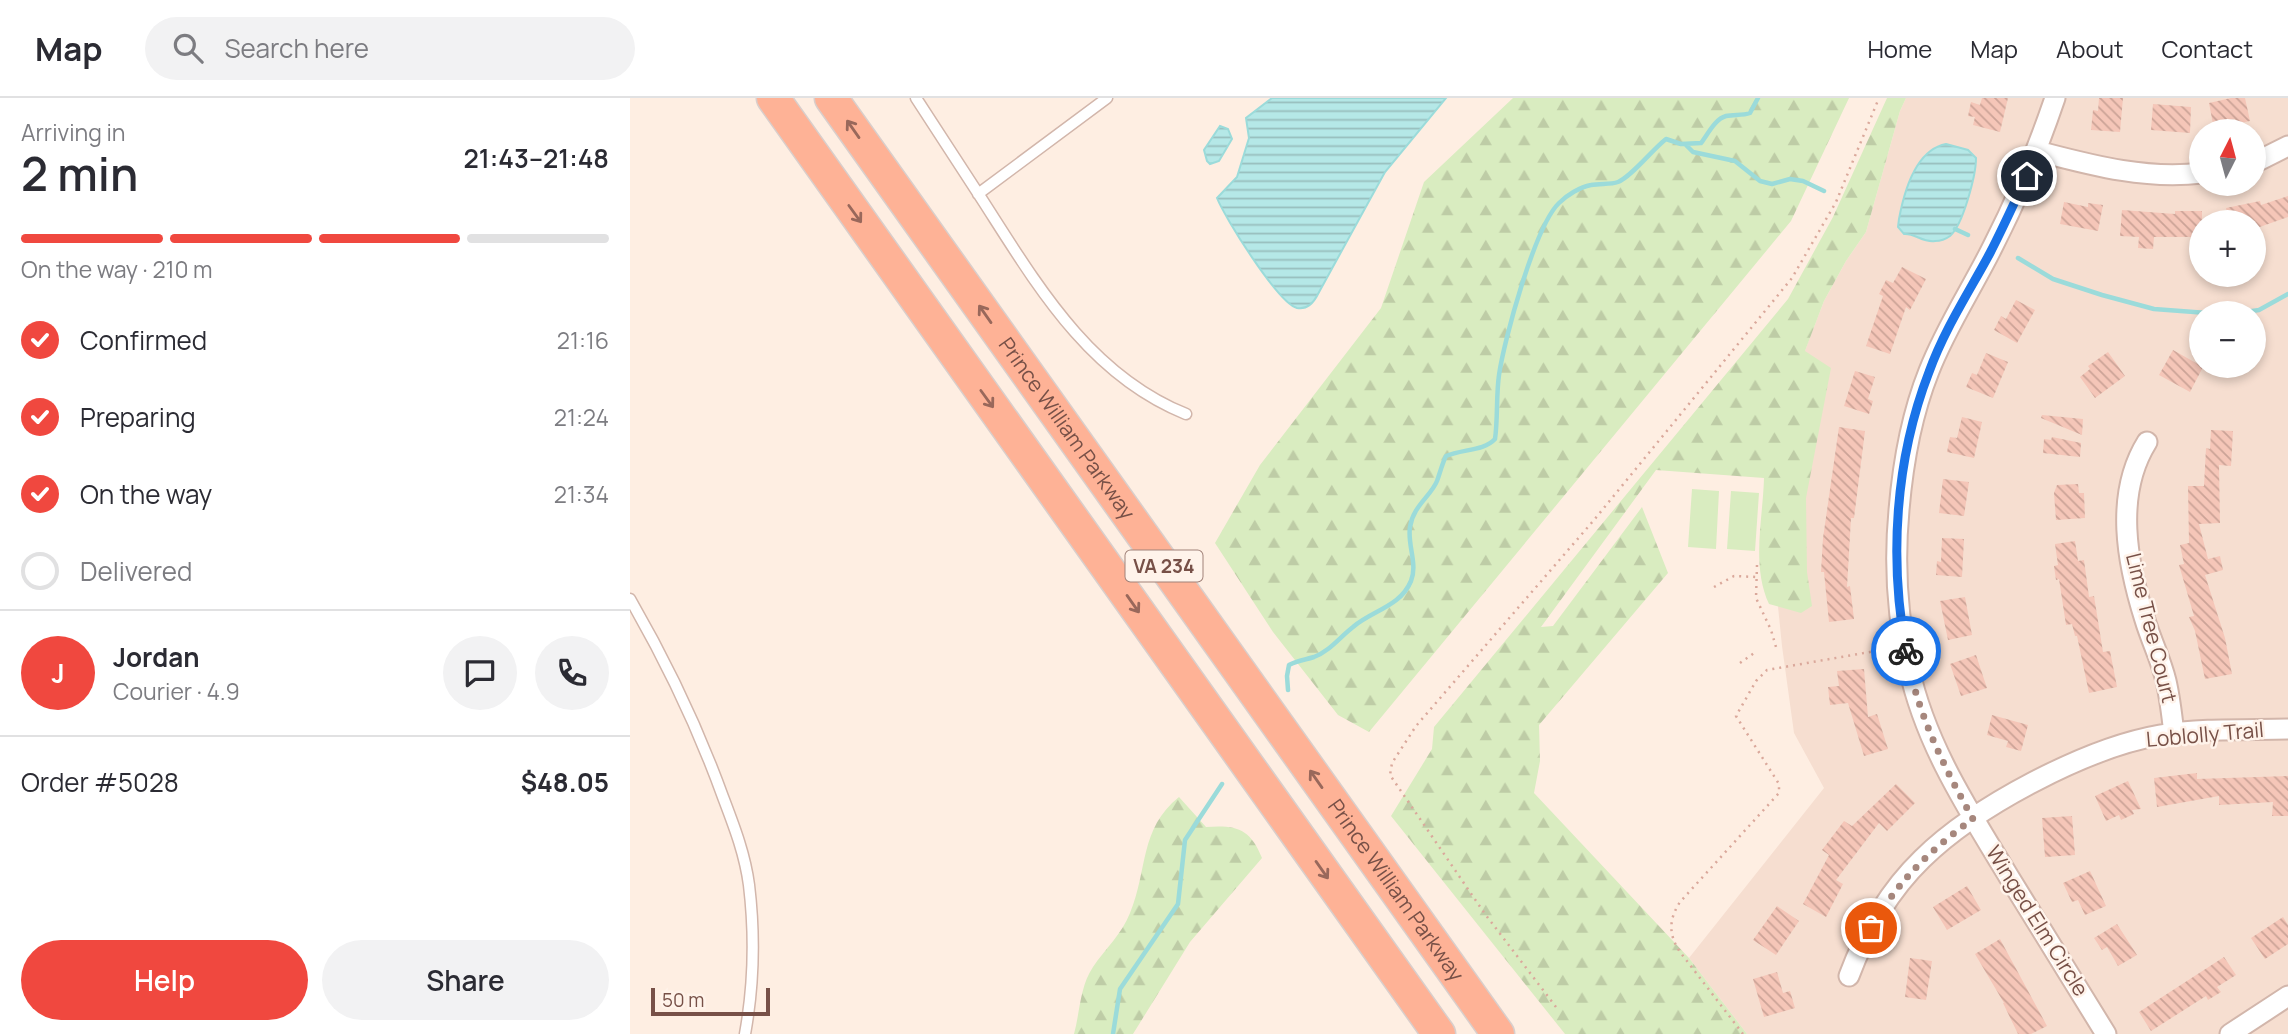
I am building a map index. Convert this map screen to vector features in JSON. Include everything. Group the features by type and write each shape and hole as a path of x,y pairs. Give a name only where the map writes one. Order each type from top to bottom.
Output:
{"highway":[{"name":"VA 234","path":"773,98 1439,1034"},
{"name":"Prince William Parkway","path":"831,98 1497,1034"}],"street":[{"name":"Winged Elm Circle","path":"2055,98 2037,151 1994,245 1946,333 1929,370 1916,409 1901,481 1897,580 1909,669 1937,750 1973,819 2106,1034"},
{"path":"2266,157 2288,146"},
{"path":"2037,151 2119,171 2189,173"},
{"name":"Lime Tree Court","path":"2147,442 2131,474 2126,516 2137,592 2166,679 2174,734"},
{"name":"Loblolly Trail","path":"1849,976 1861,944 1897,887 1922,859 1973,819 2065,766 2126,743 2174,734 2288,729"},
{"path":"2230,1034 2288,996"}],"lane":[{"path":"916,98 1026,269 1082,341 1136,387 1164,405 1186,414"},
{"path":"978,194 1107,98"},
{"path":"630,598 688,708 741,845 749,883 753,930 751,999 745,1034"}],"path":[{"path":"1556,1007 1485,914 1390,775 1390,769 1416,726 1594,520 1792,278 1836,202 1879,98"},
{"path":"1757,565 1757,601 1771,630 1776,648"},
{"path":"1714,587 1734,576 1756,577"},
{"path":"1742,1034 1675,944 1671,925 1680,902 1779,793 1779,784 1736,716 1758,678 1778,665 1887,649"},
{"path":"1740,663 1757,651"}],"shaded area":[{"path":"1906,98 2288,98 2288,1034 1747,1034 1689,958 1824,788 1794,733 1765,478 1796,374 1824,301 1866,232"}],"green space":[{"path":"1513,98 1849,98 1791,221 1369,732 1338,715 1273,632 1215,543 1260,465 1381,308 1424,182"},
{"path":"1887,98 1906,98 1866,232 1824,301 1805,351 1831,368 1806,498 1807,572 1812,606 1801,613 1769,604 1760,574 1759,558 1764,478 1656,470 1541,627 1553,626 1642,507 1668,573 1539,725 1540,761 1534,793 1689,958 1747,1034 1565,1034 1391,816 1432,749 1434,727 1788,299 1833,217"},
{"path":"1692,489 1719,491 1716,549 1688,547"},
{"path":"1731,491 1759,493 1755,551 1727,549"},
{"path":"1179,797 1206,827 1234,828 1247,834 1262,858 1190,942 1133,1034 1074,1034 1089,974 1127,921 1136,897 1151,836 1166,809"}],"water":[{"path":"1272,98 1446,98 1385,172 1316,297 1304,308 1288,303 1265,276 1217,198 1237,177 1249,138 1246,118"},
{"path":"1220,126 1228,129 1232,139 1219,161 1210,164 1204,150"},
{"path":"1946,144 1968,150 1976,158 1971,187 1960,222 1950,236 1941,240 1927,241 1904,234 1898,227 1899,219 1913,174 1926,154"}],"building":[{"path":"1982,98 2008,98 2000,132 1973,125 1975,117 1968,116 1971,102 1980,105"},
{"path":"2099,98 2123,98 2120,132 2091,130 2093,110 2098,111"},
{"path":"2245,98 2250,119 2212,119 2209,103"},
{"path":"2153,104 2191,107 2189,133 2151,130"},
{"path":"2288,196 2288,217 2266,225 2266,210 2226,208 2260,201 2261,205"},
{"path":"2064,202 2088,207 2088,203 2103,205 2098,231 2060,224"},
{"path":"2122,210 2175,214 2175,211 2189,211 2189,237 2154,237 2153,249 2138,248 2139,237 2120,236"},
{"path":"1902,267 1926,279 1910,310 1906,307 1890,354 1866,346 1883,296 1879,294 1886,280 1893,283"},
{"path":"2016,300 2035,310 2017,343 1994,330 2001,316 2006,319"},
{"path":"2173,350 2189,359 2189,378 2197,378 2190,392 2159,375"},
{"path":"2108,352 2125,376 2095,398 2080,377 2090,369 2088,366"},
{"path":"1986,353 2008,362 1993,398 1966,387 1972,373 1977,375"},
{"path":"1855,371 1875,377 1868,399 1873,401 1869,414 1844,406"},
{"path":"2042,415 2083,419 2082,435 2041,418"},
{"path":"1962,417 1982,422 1974,458 1947,452 1950,437 1957,438"},
{"path":"1839,427 1865,431 1854,518 1851,518 1847,587 1850,586 1854,619 1829,622 1824,572 1821,572 1823,538"},
{"path":"2211,430 2233,431 2231,466 2219,465 2220,523 2199,524 2208,559 2220,556 2223,570 2205,575 2225,638 2232,674 2205,679 2195,631 2189,617 2194,616 2179,565 2184,564 2180,545 2189,543 2188,486 2204,486 2206,448 2210,449"},
{"path":"2052,437 2081,443 2080,457 2043,453 2044,439 2051,440"},
{"path":"1943,479 1969,482 1964,516 1939,513"},
{"path":"2078,484 2079,493 2084,493 2085,518 2056,520 2054,493 2057,485"},
{"path":"1942,538 1964,539 1962,577 1936,575 1937,561 1941,562"},
{"path":"2075,541 2078,561 2084,560 2089,597 2094,596 2103,652 2110,651 2117,687 2089,693 2077,636 2072,624 2066,625 2059,579 2056,580 2054,566 2058,565 2055,544"},
{"path":"1965,597 1972,635 1948,640 1940,601"},
{"path":"1976,655 1987,688 1961,696 1950,664"},
{"path":"1864,669 1868,717 1877,714 1888,749 1864,756 1848,703 1830,705 1828,687 1839,686 1837,671"},
{"path":"1992,715 2028,725 2021,751 2006,747 2008,741 1987,735"},
{"path":"2197,773 2197,779 2288,776 2288,816 2272,816 2273,802 2219,805 2219,796 2157,807 2154,778"},
{"path":"2128,781 2141,809 2132,810 2134,814 2121,820 2119,815 2106,821 2095,796"},
{"path":"1896,784 1915,803 1887,831 1879,823 1836,880 1843,884 1826,917 1803,904 1829,855 1822,850 1844,821 1852,826"},
{"path":"2072,816 2075,855 2045,857 2042,818"},
{"path":"2090,871 2106,906 2085,915 2078,900 2072,902 2063,883"},
{"path":"1967,886 1981,910 1947,930 1933,907"},
{"path":"1777,906 1799,921 1776,955 1753,940"},
{"path":"2283,917 2288,925 2288,944 2265,959 2251,938"},
{"path":"2117,924 2137,955 2118,966 2107,947 2102,950 2094,938"},
{"path":"2000,939 2047,1026 2031,1034 2018,1034 2004,1003 1975,954"},
{"path":"2224,957 2236,975 2217,987 2221,992 2208,1000 2206,996 2151,1031 2139,1012"},
{"path":"1910,958 1932,961 1926,1000 1905,997"},
{"path":"1777,972 1783,993 1790,991 1795,1008 1764,1017 1753,979"}],"waterway":[{"path":"1288,690 1289,665 1325,651 1353,627 1393,602 1406,590 1413,574 1409,534 1412,520 1437,481 1446,456 1485,446 1495,439 1499,375 1514,311 1540,235 1559,203 1582,188 1594,184 1615,183 1623,179 1666,139 1681,144 1701,143 1718,120 1726,116 1750,113 1758,98"},
{"path":"1686,145 1693,152 1735,161 1760,181 1772,184 1790,179 1803,181 1824,191"},
{"path":"1955,229 1968,235"},
{"path":"2018,258 2053,279 2102,295 2154,309 2189,312"},
{"path":"2266,306 2288,294"},
{"path":"1113,1034 1120,989 1178,904 1185,840 1222,784"}],"way so far":[{"path":"1871,928 1897,887 1922,859 1973,819 1937,750 1920,705 1906,651"}],"route":[{"path":"1906,651 1897,580 1897,534 1901,481 1916,409 1929,370 1946,333 1994,245 2027,176"}]}
